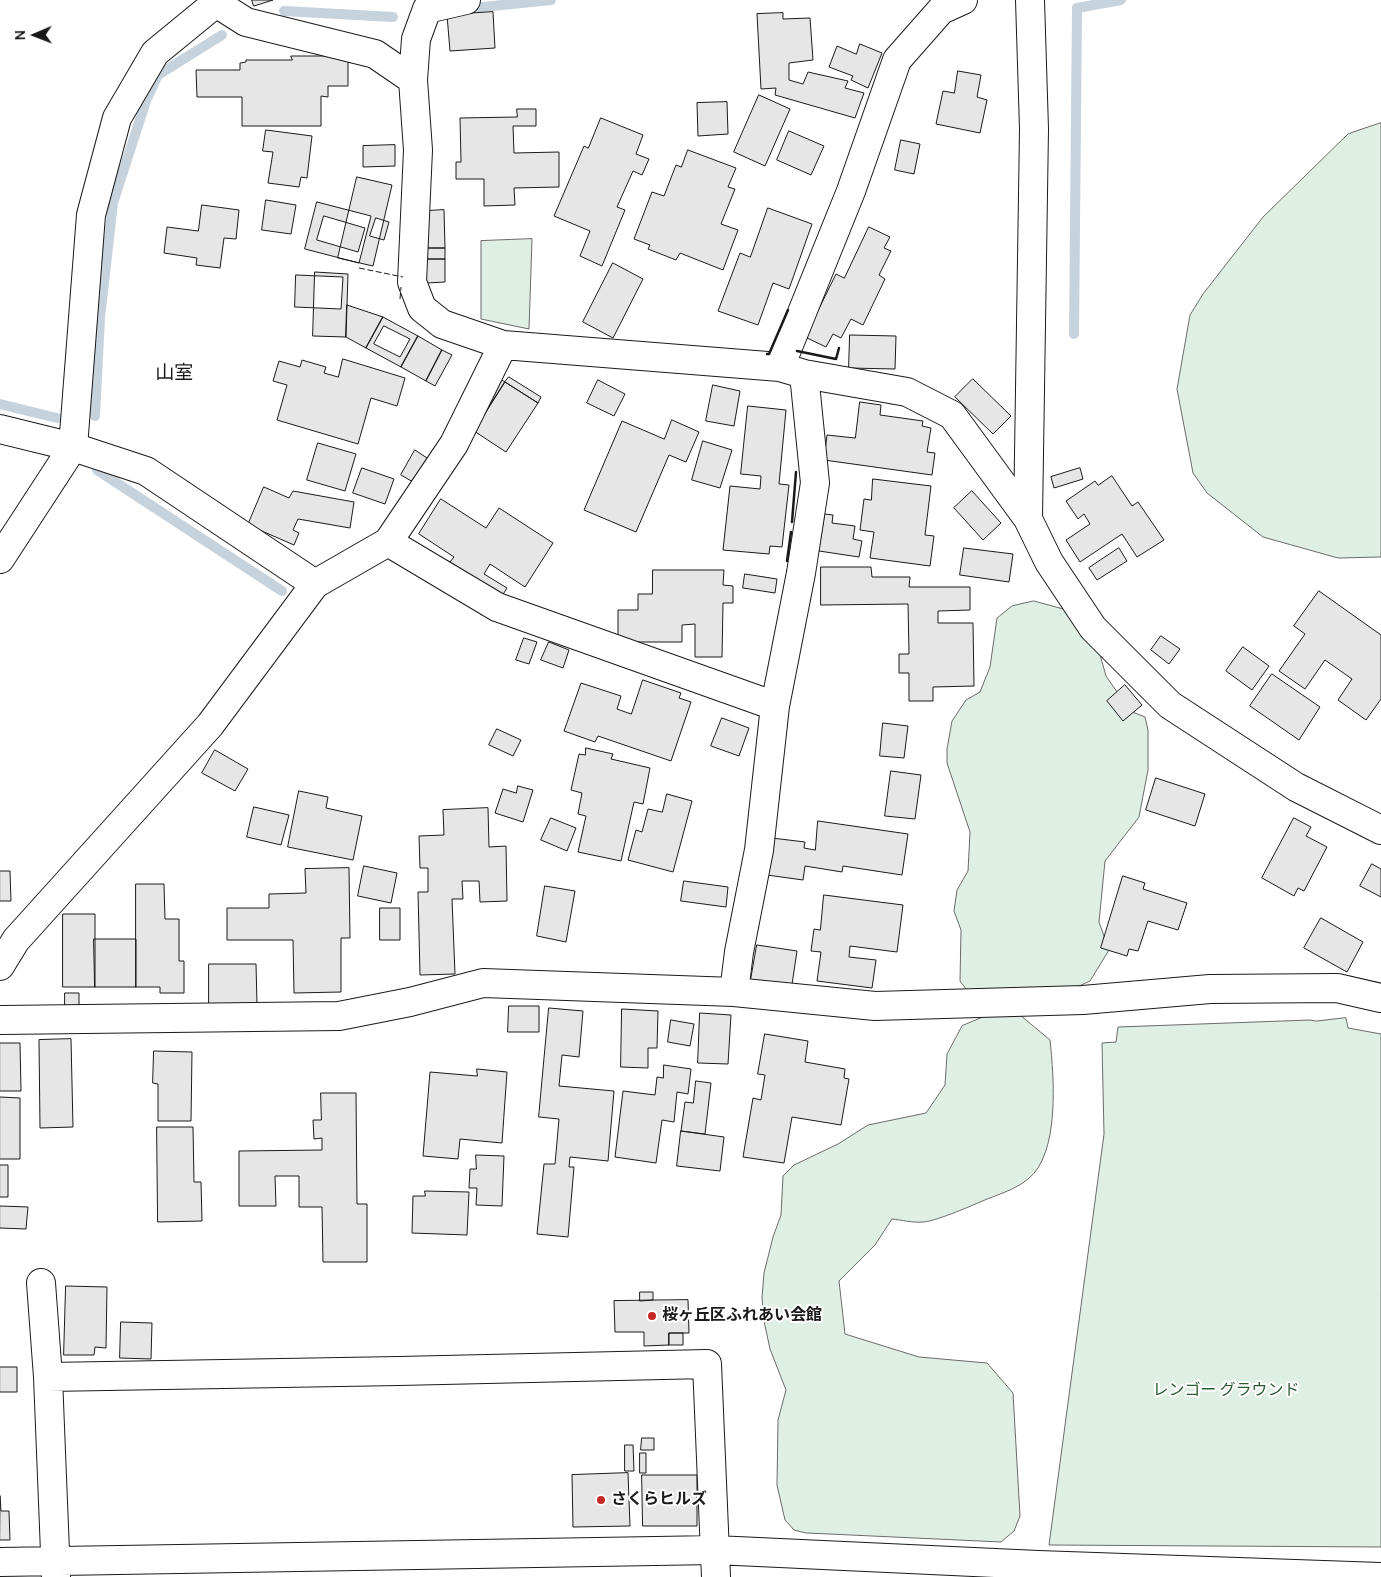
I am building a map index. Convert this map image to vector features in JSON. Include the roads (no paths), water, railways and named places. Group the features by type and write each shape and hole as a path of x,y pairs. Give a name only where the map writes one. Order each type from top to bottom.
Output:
{"street":[{"path":"466,0 427,9 416,39 413,80 418,150 412,282 422,308 442,324 504,345 792,370 907,392 952,415 1028,519 1048,562 1093,628 1170,705 1296,787 1381,830"},
{"path":"734,992 739,952 759,850 775,706 801,572 815,483 792,370 851,191 897,60 941,10 963,0"},
{"path":"1028,519 1034,129 1030,0"},
{"path":"0,559 73,446 90,215 117,118 155,54 214,2 246,22 375,54 413,80"},
{"path":"0,966 16,940 210,725 315,584 388,542 454,444 504,345"},
{"path":"0,429 73,446 146,471 315,584"},
{"path":"388,542 497,607 775,706"},
{"path":"0,1020 338,1016 410,1002 483,983 734,992 875,1006 1083,1000 1210,989 1337,988 1381,998"},
{"path":"41,1283 48,1377 56,1569"},
{"path":"48,1377 706,1364 715,1564"},
{"path":"0,1562 56,1569 715,1564 1038,1565 1381,1577"}],"waterway":[{"path":"463,9 551,0"},
{"path":"1074,334 1077,8 1121,0"},
{"path":"284,11 393,17"},
{"path":"95,416 100,318 113,203 146,101 158,75 222,35"},
{"path":"0,404 57,418"},
{"path":"97,470 282,591"}],"place":[{"name":"桜ヶ丘区ふれあい会館","path":"652,1316"},
{"name":"さくらヒルズ","path":"601,1500"}],"district":[{"name":"山室","path":"174,374"}],"park label":[{"name":"レンゴー グラウンド","path":"1226,1391"}]}
